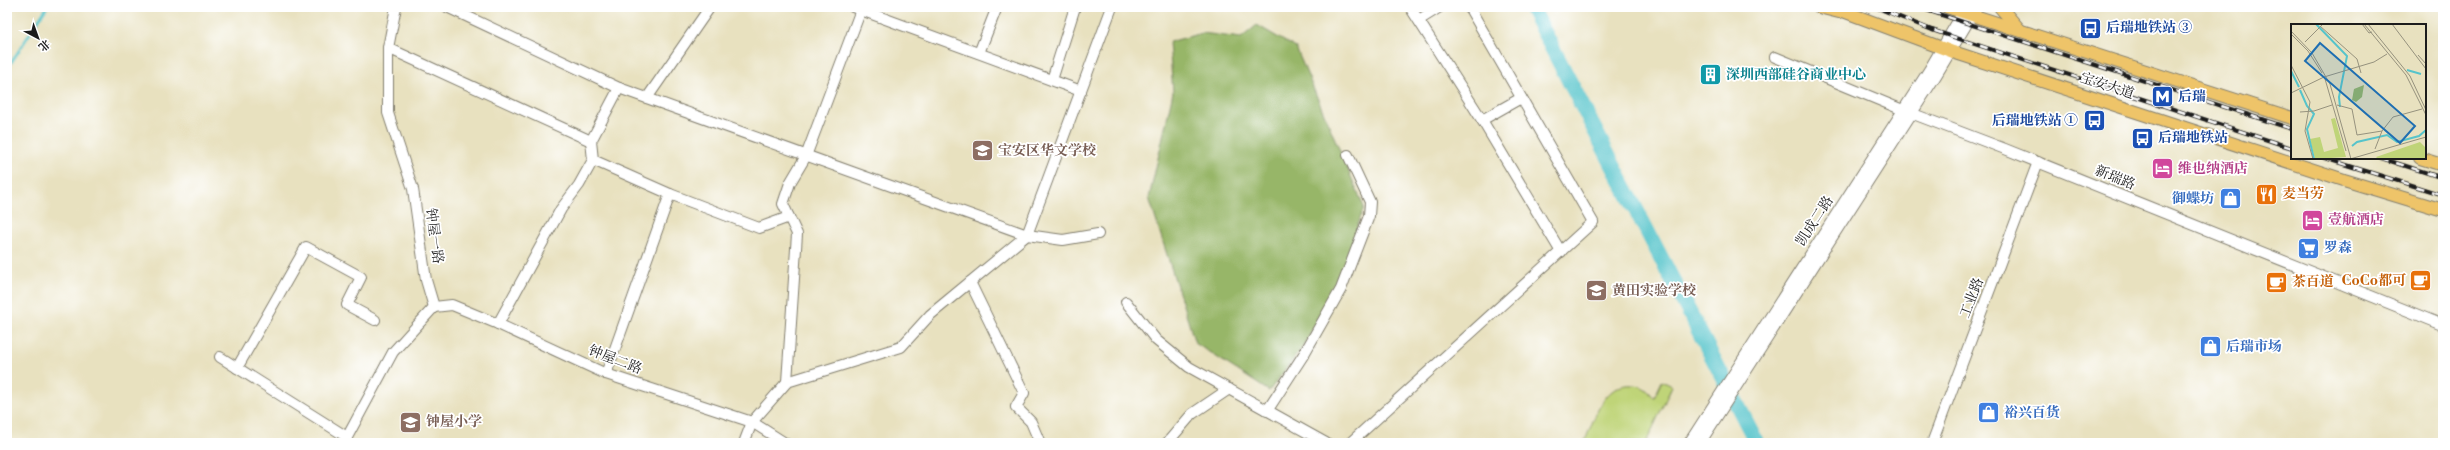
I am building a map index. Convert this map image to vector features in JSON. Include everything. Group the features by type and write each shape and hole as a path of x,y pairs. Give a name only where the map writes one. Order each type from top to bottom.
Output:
{"main road":[{"path":"1819,7 1852,16"},
{"name":"宝安大道","path":"1832,7 1852,16 1946,50 2442,210"},
{"name":"宝安大道","path":"1947,7 1969,11 2025,33 2291,118"},
{"path":"2000,7 2011,23 2025,33"},
{"path":"2424,159 2443,164"}],"street":[{"name":"钟屋一路","path":"396,7 388,48 388,113 413,189 426,280 434,307"},
{"path":"447,7 619,88 1027,235 1063,240 1098,234"},
{"path":"647,98 710,7"},
{"path":"979,53 997,7"},
{"path":"1052,80 1075,7"},
{"path":"744,443 752,422 786,382 901,348 930,315 1027,235 1112,7"},
{"path":"1410,7 1482,120 1561,252"},
{"path":"1419,20 1440,7"},
{"path":"1350,443 1593,222 1520,98 1469,7"},
{"path":"786,382 797,234 784,204 790,183 806,156 859,8 1081,91"},
{"name":"凯成二路","path":"1700,443 1742,378 1969,11"},
{"path":"388,48 591,141"},
{"name":"新瑞路","path":"1775,57 1907,112 2038,162 2443,325"},
{"path":"498,324 561,209 579,185 593,160 591,141 619,88"},
{"path":"1482,120 1520,98"},
{"name":"凯成二路","path":"1689,443 1907,112"},
{"path":"1267,410 1304,354 1341,289 1369,216 1370,202 1348,155"},
{"path":"593,160 670,194 759,228 789,217"},
{"name":"工业路","path":"1932,443 2038,162"},
{"path":"606,374 670,194"},
{"path":"237,368 306,247 361,277 347,305 375,320"},
{"path":"970,282 1024,393 1016,407 1031,422 1040,443"},
{"path":"1126,302 1156,340 1190,367 1326,443"},
{"name":"钟屋二路","path":"434,307 452,305 498,324 606,374 752,422 785,443"},
{"path":"220,357 345,440 394,352 434,307"},
{"path":"1167,443 1192,414 1229,390"}],"green space":[{"path":"1257,25 1296,48 1364,207 1340,278 1305,344 1269,391 1195,343 1149,198 1173,92 1169,42 1202,33 1241,38"},
{"path":"1662,381 1672,386 1646,443 1584,443 1601,404 1615,389 1623,385 1637,385 1645,389 1654,398"}],"waterway":[{"path":"7,69 47,7"},
{"path":"1531,7 1757,443"}],"railway":[{"path":"1875,7 1932,30 2291,148"},
{"path":"1917,7 2291,129"},
{"path":"2327,159 2443,195"},
{"path":"2384,159 2443,178"}],"place":[{"name":"后瑞地铁站 ③","path":"2090,28"},
{"name":"深圳西部硅谷商业中心","path":"1711,75"},
{"name":"后瑞","path":"2163,97"},
{"name":"后瑞地铁站 ①","path":"2094,121"},
{"name":"后瑞地铁站","path":"2143,138"},
{"name":"宝安区华文学校","path":"982,151"},
{"name":"维也纳酒店","path":"2162,169"},
{"name":"麦当劳","path":"2266,194"},
{"name":"御蝶坊","path":"2230,199"},
{"name":"壹航酒店","path":"2313,220"},
{"name":"罗森","path":"2309,248"},
{"name":"CoCo都可","path":"2421,281"},
{"name":"茶百道","path":"2276,282"},
{"name":"黄田实验学校","path":"1597,291"},
{"name":"后瑞市场","path":"2210,347"},
{"name":"裕兴百货","path":"1989,413"},
{"name":"钟屋小学","path":"410,422"}]}
